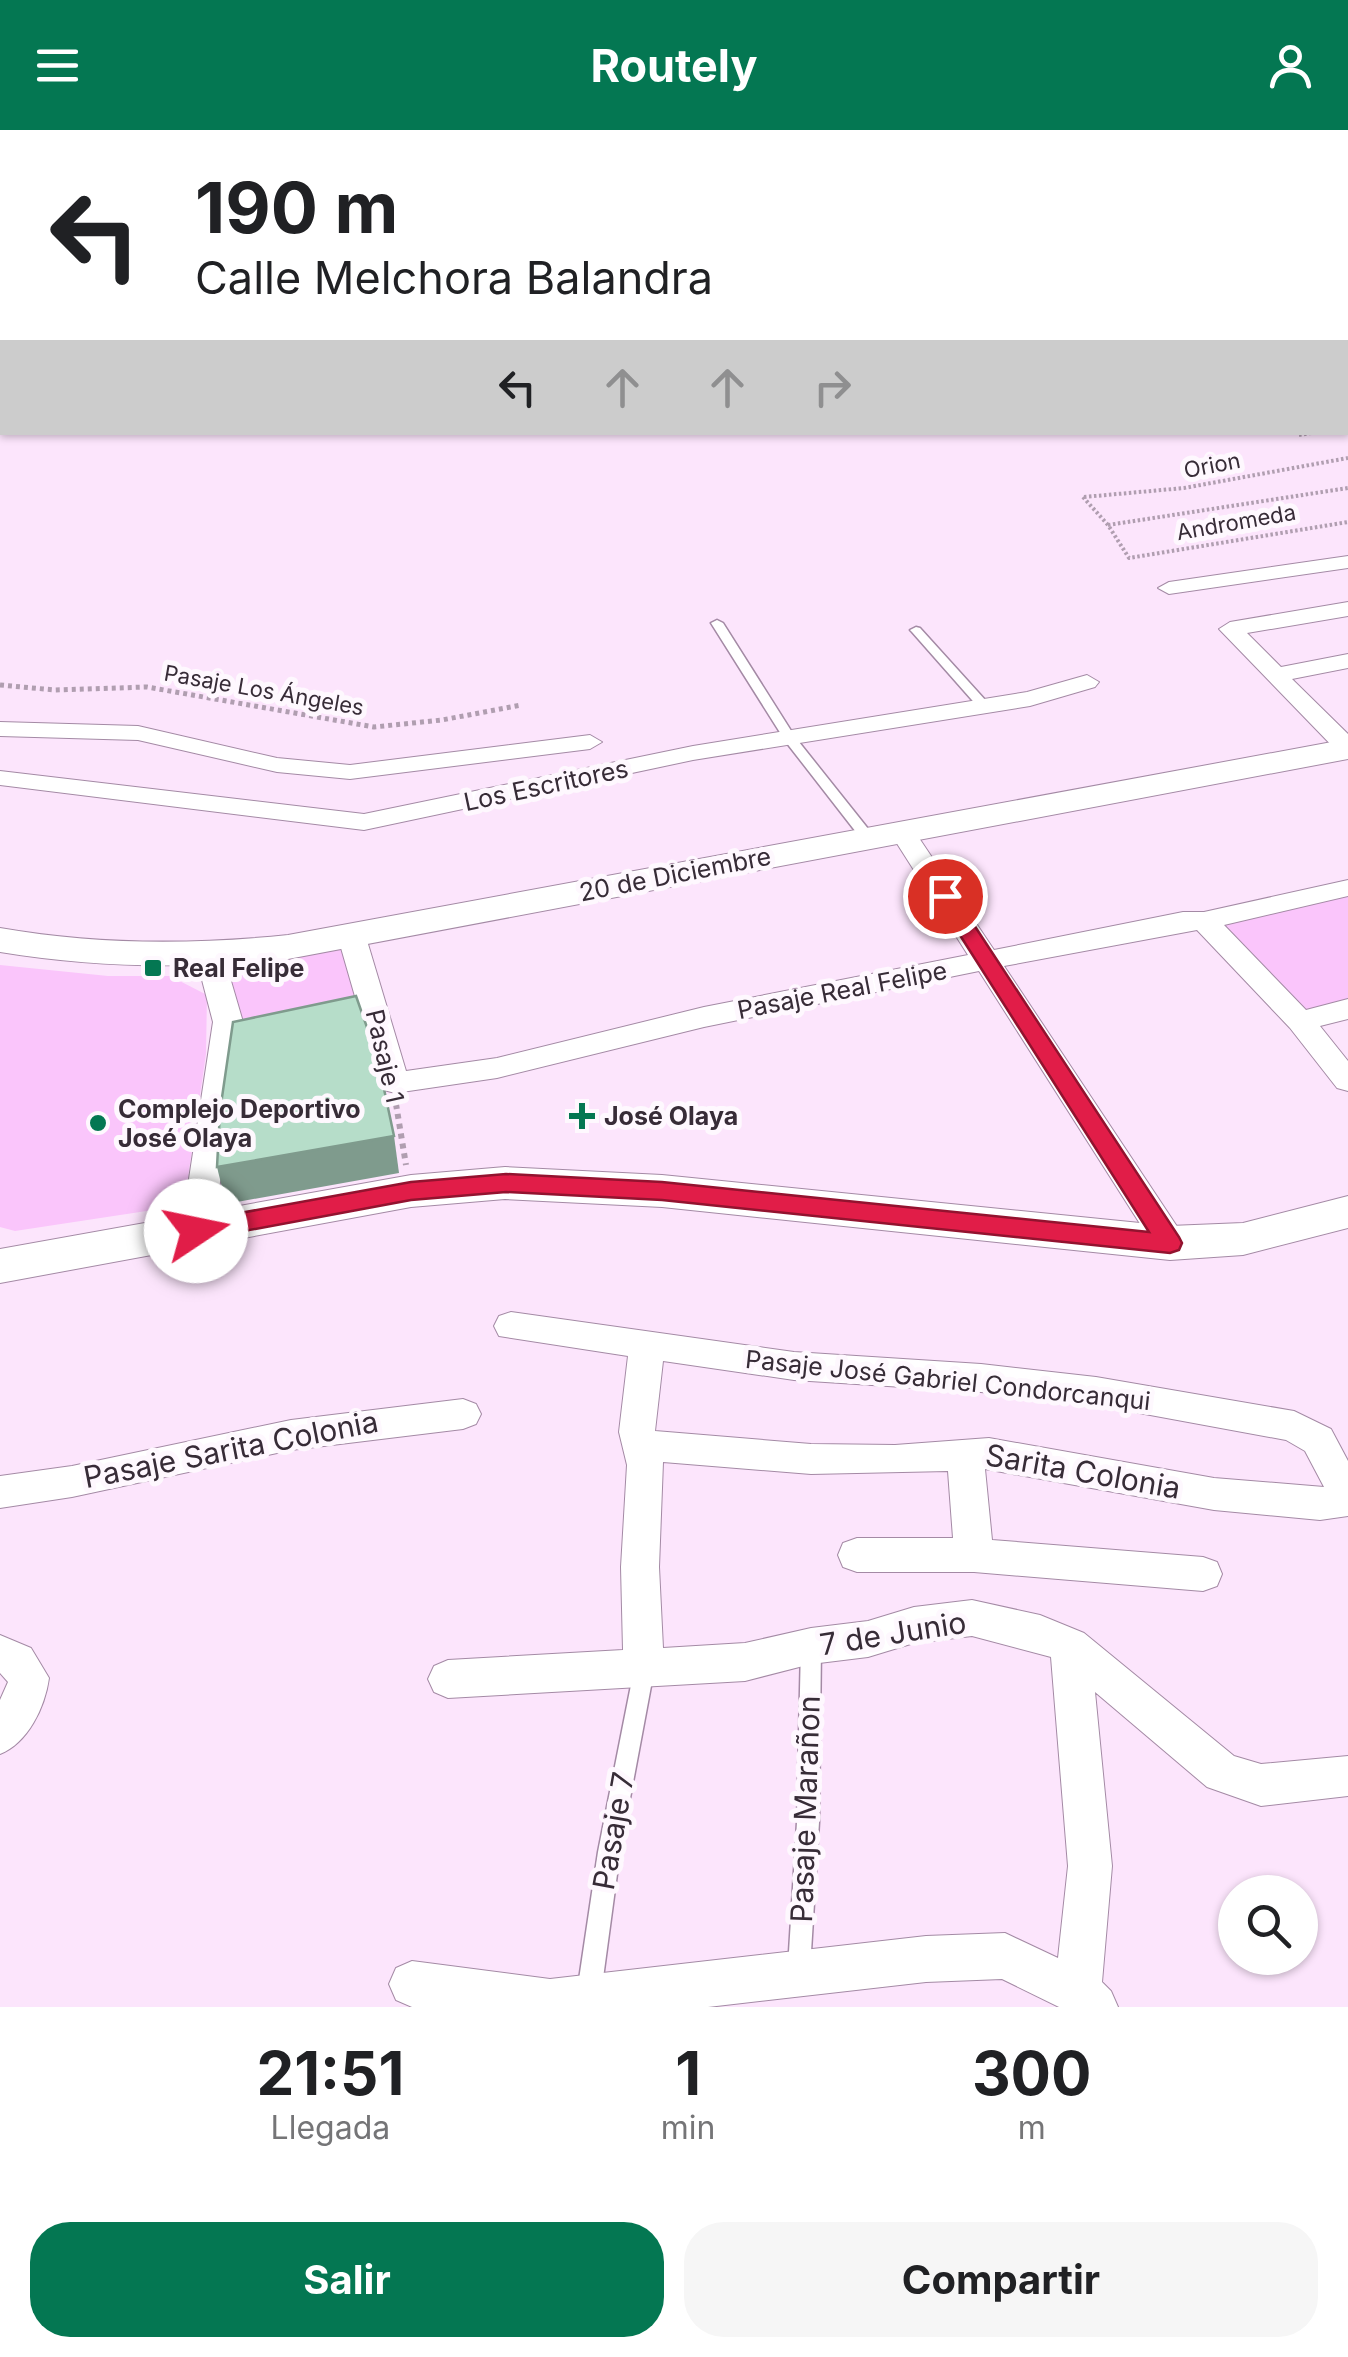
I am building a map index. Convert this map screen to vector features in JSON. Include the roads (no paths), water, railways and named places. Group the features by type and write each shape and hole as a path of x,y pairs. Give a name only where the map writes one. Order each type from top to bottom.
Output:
{"street":[{"path":"1168,588 1348,562"},
{"path":"1348,609 1230,629 1348,748"},
{"path":"1276,675 1348,661"},
{"name":"Los Escritores","path":"0,778 364,822 694,753 1030,699 1087,682"},
{"path":"0,729 138,733 277,765 350,772 590,742"},
{"name":"20 de Diciembre","path":"0,940 84,955 210,957 288,947 1348,748"},
{"path":"885,835 988,960 1170,1243"},
{"name":"Pasaje Real Felipe","path":"395,1082 497,1068 704,1018 1348,888"},
{"path":"1204,920 1300,1021 1348,1081"},
{"name":"Pasaje 1","path":"352,934 395,1082"},
{"path":"196,1231 228,1022 210,957"},
{"path":"1300,1021 1348,1009"},
{"path":"0,1266 411,1191 506,1183 662,1191 1170,1243 1243,1239 1348,1212"},
{"name":"Pasaje José Gabriel Condorcanqui","path":"510,1326 794,1366 1096,1390 1294,1426 1318,1440 1348,1498"},
{"path":"644,1667 640,1567 645,1466 638,1446 647,1344"},
{"name":"Pasaje Sarita Colonia","path":"0,1492 47,1486 257,1440 368,1421 463,1414"},
{"name":"Sarita Colonia","path":"638,1446 895,1460 965,1452 1214,1494 1320,1504 1348,1498"},
{"path":"965,1452 974,1555"},
{"path":"857,1555 974,1555 1202,1574"},
{"name":"7 de Junio","path":"448,1679 745,1662 812,1646 868,1639 914,1625 972,1618 1040,1633 1070,1646 1222,1773 1261,1785 1348,1776"},
{"path":"412,1984 550,2002 926,1959 1005,1956 1086,2000 1090,1866 1070,1646"},
{"path":"0,1654 17,1661 30,1678 26,1697 0,1734"}],"lane":[{"path":"717,623 790,740 885,835"},
{"path":"916,630 983,705"},
{"name":"Pasaje Marañon","path":"798,1972 808,1822 812,1646"},
{"name":"Pasaje 7","path":"588,1996 609,1852 644,1667"}],"place":[{"name":"Real Felipe","path":"153,968"},
{"name":"José Olaya","path":"582,1116"},
{"name":"Complejo Deportivo José Olaya","path":"98,1123"}]}
